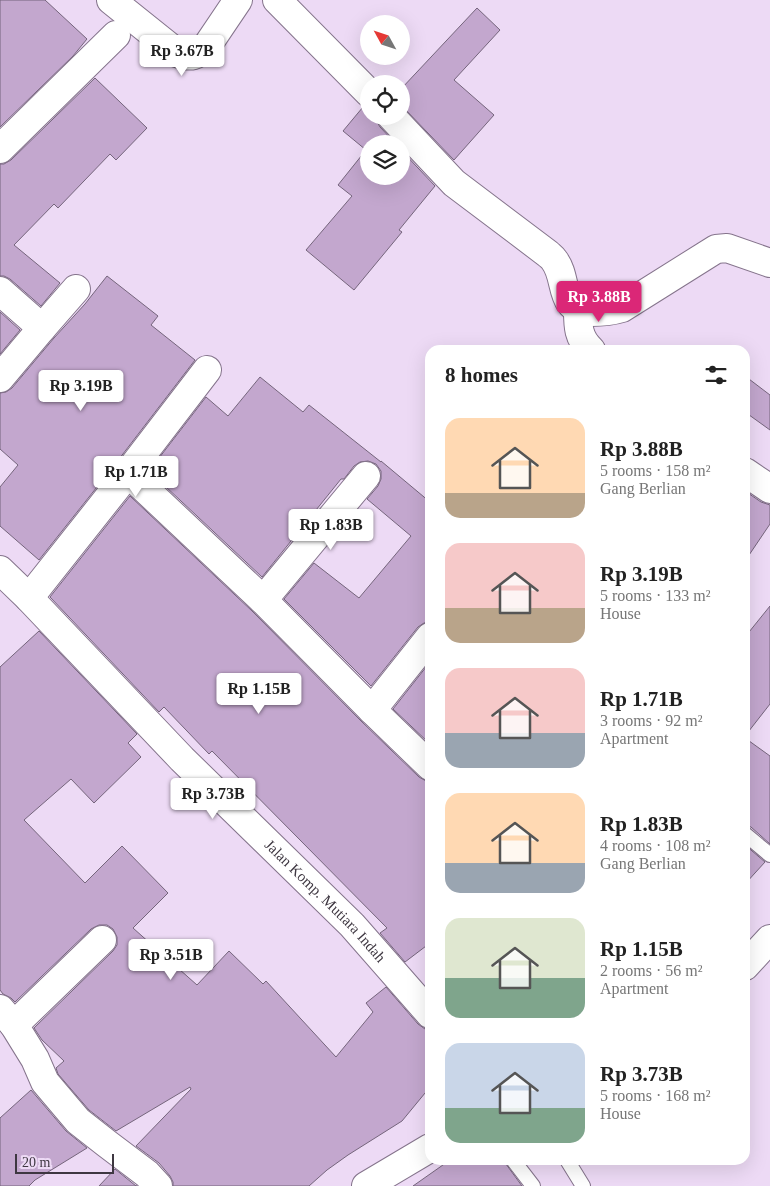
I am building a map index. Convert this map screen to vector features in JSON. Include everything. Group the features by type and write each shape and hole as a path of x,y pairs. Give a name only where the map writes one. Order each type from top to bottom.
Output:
{"street":[{"path":"111,0 177,53 186,56 194,56 202,52 238,0"},
{"path":"277,0 360,84"},
{"path":"0,149 116,35"},
{"path":"399,125 454,183 555,260 569,300 578,310 601,312 622,308 716,249 727,248 770,263"},
{"path":"0,378 76,289"},
{"path":"0,291 42,328"},
{"path":"578,310 578,327 586,345"},
{"path":"28,598 207,370"},
{"path":"128,473 263,600 425,761"},
{"path":"750,475 770,489"},
{"path":"263,600 366,476"},
{"name":"Jalan Komp. Mutiara Indah","path":"0,570 182,760 352,925 425,1008"},
{"path":"372,710 425,643"},
{"path":"750,961 770,939"},
{"path":"102,940 7,1017 35,1059 45,1082 78,1121 147,1174 158,1186"},
{"path":"366,1186 425,1151"}],"lane":[{"path":"750,838 770,855"},
{"path":"517,1165 533,1186"},
{"path":"570,1165 583,1186"}],"building":[{"path":"0,0 45,0 87,39 73,56 0,127"},
{"path":"477,8 500,30 454,80 494,115 454,160 410,114 410,79"},
{"path":"95,78 147,128 116,160 110,154 58,208 54,204 14,245 60,283 41,306 10,279 0,276 0,164 11,160"},
{"path":"360,111 360,125 379,125 388,135 360,135 360,145 343,131"},
{"path":"360,158 360,185 410,185 410,160 435,186 399,230 402,232 354,290 306,250 352,196 338,185"},
{"path":"107,276 158,316 151,325 195,360 39,560 0,526 0,487 18,465 0,449 0,393 12,388"},
{"path":"0,312 20,330 0,354"},
{"path":"260,377 303,412 309,405 425,498 425,623 418,627 371,686 284,599 314,563 359,598 411,536 367,499 378,486 381,479 381,471 376,464 368,461 360,462 354,466 344,479 341,479 262,577 149,471 206,397 228,416"},
{"path":"750,380 770,395 770,430 750,416"},
{"path":"750,494 761,502 770,505 770,524 750,554"},
{"path":"130,496 252,611 361,721 419,777 425,780 425,947 405,962 380,933 387,928 212,751 209,754 164,707 159,712 50,597"},
{"path":"770,606 770,704 750,730 750,631"},
{"path":"39,631 137,734 128,743 141,757 94,803 71,779 24,820 85,883 122,846 168,893 133,928 197,985 229,951 263,984 266,981 336,1057 373,1012 366,1003 386,987 418,1024 425,1029 425,1093 402,1121 348,1155 309,1186 173,1186 170,1176 159,1163 136,1146 191,1089 190,1087 116,1131 89,1110 58,1074 56,1068 64,1061 42,1040 34,1028 113,951 117,945 117,937 113,929 107,925 99,925 91,929 15,1002 0,990 0,667"},
{"path":"425,668 425,739 393,709"},
{"path":"750,742 770,756 770,844 751,827"},
{"path":"750,849 765,862 750,878"},
{"path":"31,1090 66,1131 87,1148 35,1180 29,1186 0,1186 0,1118"},
{"path":"443,1165 507,1165 522,1186 413,1186"},
{"path":"115,1169 136,1186 99,1186"}]}
